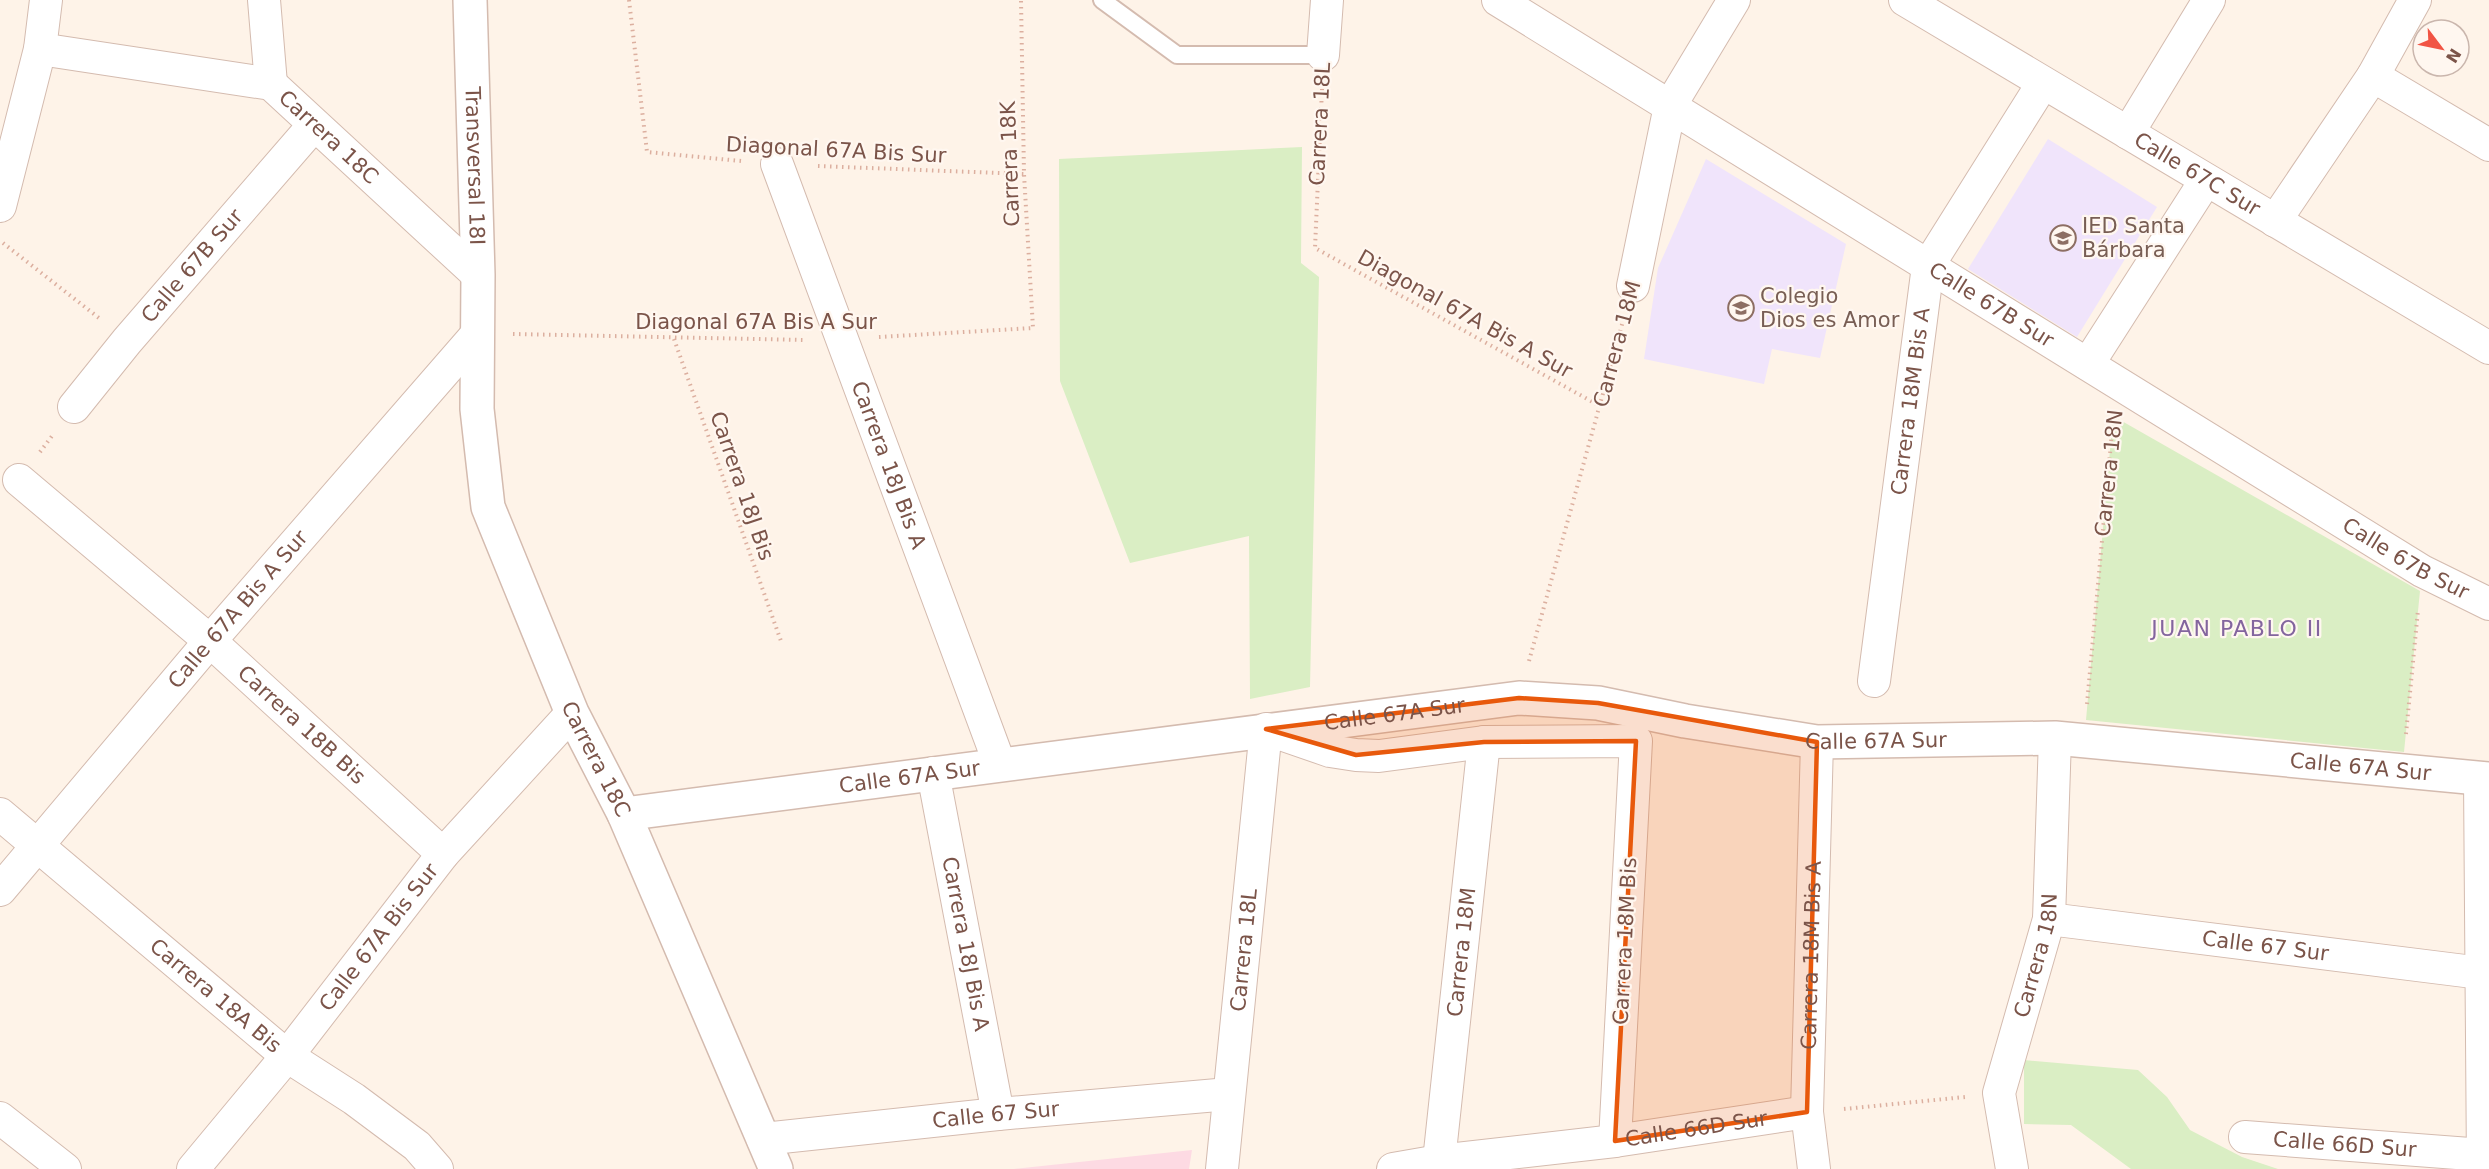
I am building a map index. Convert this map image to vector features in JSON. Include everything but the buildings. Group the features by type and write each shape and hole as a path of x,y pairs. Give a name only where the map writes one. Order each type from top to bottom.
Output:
{"street":[{"path":"2,190 40,49 46,0"},
{"path":"264,0 271,84"},
{"name":"Transversal 18I","path":"470,0 478,333"},
{"name":"Carrera 18L","path":"1323,55 1327,0"},
{"name":"Calle 67B Sur","path":"1498,0 2422,571 2489,604"},
{"name":"Carrera 18M","path":"1633,286 1670,106 1734,0"},
{"name":"Calle 67C Sur","path":"1905,0 2489,348"},
{"path":"2128,134 2209,0"},
{"path":"2275,221 2373,76 2411,2"},
{"name":"Carrera 18C","path":"40,49 271,84 478,275"},
{"path":"2373,76 2489,145"},
{"name":"Carrera 18M Bis A","path":"1874,681 1928,266 2043,83"},
{"name":"Calle 67B Sur","path":"74,407 314,125"},
{"name":"Carrera 18J Bis A","path":"777,164 840,340 1000,765"},
{"path":"2088,364 2206,180"},
{"name":"Carrera 18C","path":"478,333 477,409 488,507 572,713 624,814 776,1169"},
{"name":"Calle 67A Bis A Sur","path":"0,890 210,641 478,333"},
{"name":"Carrera 18B Bis","path":"19,480 210,641 442,855"},
{"name":"Calle 67A Sur","path":"624,814 1519,698 1598,703 1685,721 1817,742 2070,739 2485,779"},
{"name":"Calle 67A Bis Sur","path":"193,1169 287,1056 442,855 572,713"},
{"name":"Carrera 18L","path":"1222,1169 1266,729"},
{"name":"Calle 67A Sur","path":"1266,729 1330,752 1356,756 1379,756 1484,742 1636,741"},
{"name":"Carrera 18N","path":"2012,1169 1999,1093 2049,919 2070,739"},
{"name":"Carrera 18M Bis","path":"1615,1142 1636,741"},
{"name":"Carrera 18M","path":"1439,1161 1484,742"},
{"name":"Carrera 18M Bis A","path":"1814,1169 1807,1112 1817,742"},
{"name":"Carrera 18J Bis A","path":"933,773 998,1114"},
{"path":"2483,1162 2481,973 2485,779"},
{"name":"Carrera 18A Bis","path":"0,814 287,1056 354,1099 399,1132 417,1146 437,1169"},
{"name":"Calle 67 Sur","path":"2049,919 2481,973"},
{"name":"Calle 67 Sur","path":"763,1139 998,1114 1229,1094"},
{"name":"Calle 66D Sur","path":"1393,1169 1439,1161 1615,1142 1807,1112"},
{"path":"0,1118 65,1169"},
{"name":"Calle 66D Sur","path":"2245,1137 2483,1162"}],"lane":[{"path":"1102,0 1177,55 1323,55"}],"path":[{"name":"Diagonal 67A Bis Sur","path":"629,0 647,153 777,164 1024,174"},
{"name":"Carrera 18K","path":"1021,0 1024,174 1033,328"},
{"name":"Carrera 18L","path":"1315,249 1323,55"},
{"path":"0,241 128,341"},
{"name":"Diagonal 67A Bis A Sur","path":"1315,249 1600,406"},
{"name":"Carrera 18M","path":"1519,698 1633,286"},
{"name":"Diagonal 67A Bis A Sur","path":"478,333 674,339 840,340 1033,328"},
{"name":"Carrera 18J Bis","path":"674,339 782,644"},
{"name":"Carrera 18N","path":"2070,739 2113,416 2121,385"},
{"path":"2402,771 2422,571"},
{"path":"1807,1112 1999,1093"}],"highlighted area":[{"path":"1519,698 1598,703 1817,742 1807,1112 1615,1141 1636,741 1484,742 1356,755 1266,729"}],"shaded area":[{"name":"IED Santa Bárbara","path":"2048,139 2157,207 2077,337 1968,269"},
{"name":"Colegio Dios es Amor","path":"1706,159 1846,244 1820,358 1772,349 1764,384 1644,359 1658,268"},
{"path":"1192,1150 1189,1169 1014,1169"}],"green space":[{"path":"1302,147 1301,263 1319,277 1310,687 1250,699 1249,536 1130,563 1060,381 1059,159"},
{"path":"2113,416 2420,591 2404,752 2086,720"},
{"path":"2024,1060 2138,1070 2167,1097 2190,1130 2242,1157 2278,1169 2131,1169 2071,1125 2024,1124"}],"place":[{"name":"IED Santa Bárbara","path":"2063,238"},
{"name":"Colegio Dios es Amor","path":"1741,308"}],"district":[{"name":"JUAN PABLO II","path":"2237,628"}]}
